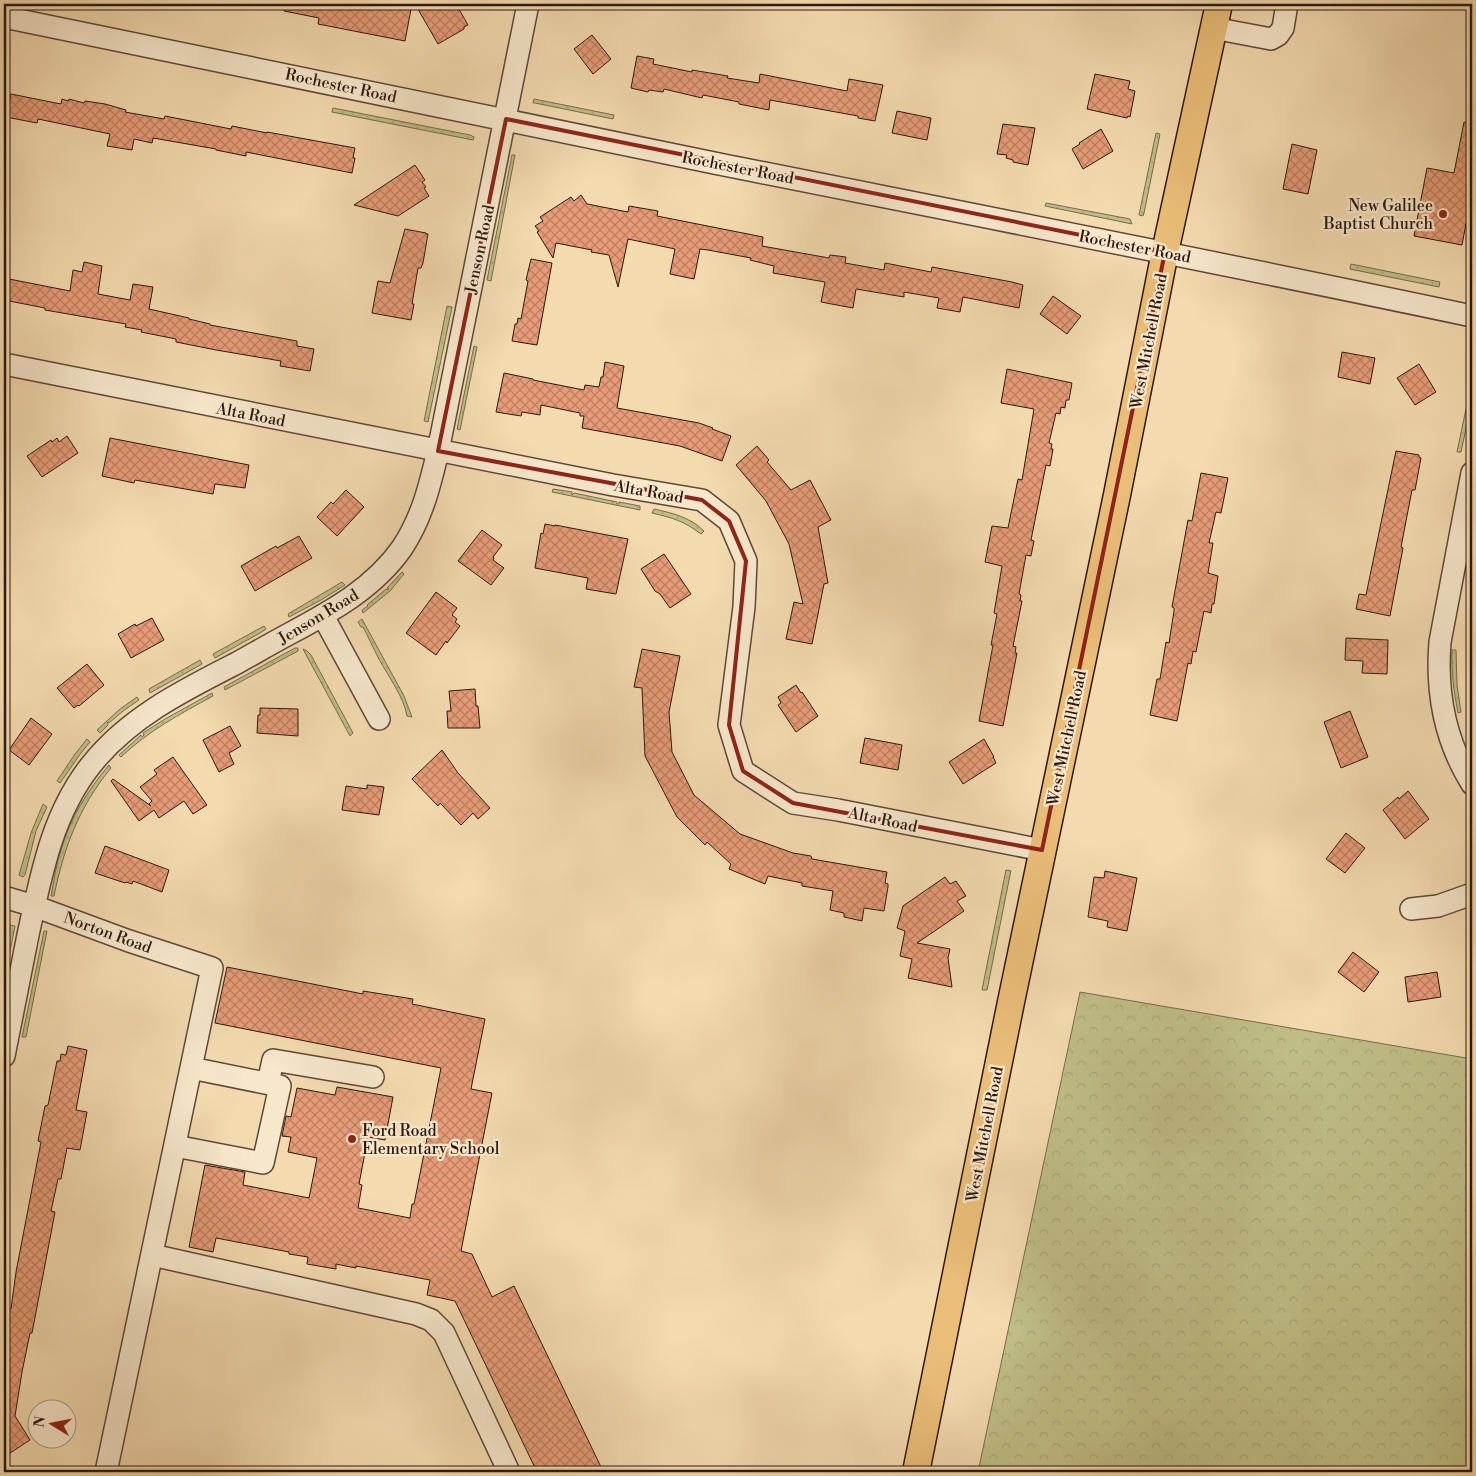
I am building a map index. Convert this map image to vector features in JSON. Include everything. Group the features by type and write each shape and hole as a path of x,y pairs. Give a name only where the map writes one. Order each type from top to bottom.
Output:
{"main road":[{"name":"West Mitchell Road","path":"916,1472 1042,850 1114,513 1165,252 1216,16"}],"street":[{"name":"Jenson Road","path":"4,1056 34,906 47,852 56,824 80,780 103,751 153,709 324,616 359,593 394,559 422,510 438,451 528,4"},
{"path":"1216,16 1271,39 1278,35 1283,28 1287,4"},
{"name":"Rochester Road","path":"4,17 1472,316"},
{"name":"Alta Road","path":"4,364 613,486 702,500 729,521 746,560 744,607 729,725 743,771 793,802 1042,850"},
{"path":"1472,473 1440,642 1439,667 1445,722 1464,772 1472,784"},
{"path":"324,616 379,719"},
{"path":"1411,909 1438,906 1472,894"},
{"name":"Norton Road","path":"4,896 212,968 191,1068"},
{"path":"268,1083 273,1060 373,1077"},
{"path":"106,1472 191,1068 280,1086 263,1163 175,1146"},
{"path":"152,1255 416,1314 430,1320 444,1333 509,1472"}],"highlighted area":[{"path":"506,119 1165,252 1042,850 793,803 743,771 729,725 746,561 729,521 702,500 438,451"}],"green space":[{"path":"534,99 614,115 613,119 533,103"},
{"path":"333,108 474,137 473,140 332,112"},
{"path":"1156,133 1160,134 1143,216 1139,215"},
{"path":"512,155 515,155 491,281 487,280"},
{"path":"1046,203 1130,219 1132,224 1045,206"},
{"path":"1351,264 1440,282 1439,287 1350,269"},
{"path":"447,306 452,307 428,422 424,421"},
{"path":"474,346 477,347 460,430 457,429"},
{"path":"1472,380 1472,400 1461,452 1457,452"},
{"path":"553,489 572,492 572,495 574,493 617,502 617,504 619,502 640,506 640,510 552,492"},
{"path":"654,509 687,519 704,531 701,534 678,520 652,513"},
{"path":"402,572 404,574 390,591 363,613 362,610 386,589 389,589 387,588"},
{"path":"342,582 345,585 289,617 288,614"},
{"path":"362,619 404,696 412,717 407,716 399,694 363,627 358,622"},
{"path":"264,626 266,629 260,633 215,658 213,654"},
{"path":"298,648 298,651 225,690 224,687"},
{"path":"303,649 311,655 353,733 350,736"},
{"path":"1452,650 1456,650 1457,685 1461,712 1458,713 1453,682"},
{"path":"200,660 202,664 150,693 149,689"},
{"path":"212,693 213,696 153,731 121,757 119,755 141,735 142,737 143,733"},
{"path":"137,697 139,700 108,722 108,725 100,733 97,730 120,709"},
{"path":"87,739 90,742 60,783 57,781"},
{"path":"109,765 111,768 90,798 74,828 54,896 51,896 58,861 69,827 87,794"},
{"path":"43,804 47,807 36,831 23,877 19,875 31,833"},
{"path":"1006,870 1011,871 987,990 982,990"},
{"path":"10,925 15,926 4,981 4,954"},
{"path":"44,931 47,931 26,1037 22,1037"},
{"path":"1080,992 1472,1059 1472,1472 978,1472"}],"building":[{"path":"285,4 412,4 405,41 318,24 319,18 284,11"},
{"path":"415,4 456,4 468,25 438,44"},
{"path":"592,35 611,59 593,74 574,49"},
{"path":"637,56 654,59 653,64 759,83 760,74 847,91 849,79 883,85 875,121 858,118 858,116 770,100 769,110 703,95 702,98 664,89 663,92 649,90 648,92 631,88"},
{"path":"1095,74 1130,81 1128,89 1135,91 1130,117 1128,116 1127,118 1087,109"},
{"path":"11,94 61,104 62,99 68,101 69,99 84,103 85,101 105,104 126,110 125,112 164,119 165,116 231,129 232,126 355,148 352,173 246,152 246,156 153,138 152,143 134,139 132,150 107,146 110,134 38,119 37,123 6,117"},
{"path":"897,111 931,118 927,140 892,133"},
{"name":"New Galilee Baptist Church","path":"1464,122 1472,123 1472,192 1462,245 1414,236 1427,168 1454,173"},
{"path":"1003,124 1035,128 1028,165 1013,162 1013,160 1006,158 1007,155 997,154"},
{"path":"1101,129 1113,151 1083,169 1072,149"},
{"path":"1292,144 1317,150 1308,194 1283,189"},
{"path":"415,165 425,180 422,182 429,196 398,216 354,205"},
{"path":"581,195 587,204 628,212 629,206 658,211 657,216 763,237 762,246 829,258 830,255 846,257 845,263 884,270 885,263 931,272 932,267 1012,282 1023,285 1019,308 963,297 960,312 937,308 939,298 904,292 904,297 856,289 853,308 821,302 825,282 773,273 774,266 750,260 751,258 708,250 700,249 694,279 670,274 675,249 628,239 618,287 609,255 556,243 553,258 537,232 539,231 535,226 543,221 540,217 571,197 574,201"},
{"path":"405,229 428,234 423,263 421,268 418,268 411,320 372,313 378,281 390,283"},
{"path":"531,259 552,263 537,345 512,341 515,324 517,324 518,318 521,319"},
{"path":"84,262 102,266 98,294 130,300 133,284 153,287 149,309 210,325 297,341 297,346 314,349 310,371 280,366 281,361 176,342 176,339 125,327 126,324 45,310 45,308 4,300 4,278 70,291 73,270 82,272"},
{"path":"1053,296 1081,316 1067,334 1040,314"},
{"path":"1342,352 1375,358 1370,384 1338,377"},
{"path":"605,362 624,366 617,408 699,423 731,436 722,461 680,446 582,428 584,416 580,416 580,413 541,405 540,415 522,412 521,416 496,412 504,373 584,390 585,385 599,387 601,377 603,377"},
{"path":"1419,364 1436,392 1415,405 1397,378"},
{"path":"1007,369 1072,383 1069,400 1066,400 1065,408 1061,407 1060,414 1056,413 1049,443 1052,444 1051,449 1053,449 1050,466 1046,465 1031,540 1034,541 1031,556 1026,555 1019,594 1021,595 1020,601 1022,601 1013,646 1016,647 1015,653 1017,653 1003,726 979,721 993,645 991,645 997,614 994,613 1002,566 985,562 992,526 1008,528 1018,479 1022,480 1034,409 1001,403"},
{"path":"67,436 78,453 42,477 27,456 51,440 52,442 57,438 59,442"},
{"path":"110,438 249,465 245,488 215,484 213,494 135,480 134,483 102,476"},
{"path":"757,446 769,460 767,462 791,490 810,480 831,520 818,527 828,583 824,584 812,644 786,639 794,602 803,604 789,544 766,501 736,465"},
{"path":"1396,451 1419,455 1421,458 1415,490 1412,490 1390,616 1356,609 1359,594 1366,595"},
{"path":"1201,473 1228,478 1221,513 1216,512 1209,543 1213,543 1208,573 1218,576 1214,604 1212,604 1211,613 1204,611 1196,652 1193,651 1191,664 1188,663 1177,721 1150,715 1157,679 1160,679 1166,642 1169,643 1174,611 1172,607 1188,520 1192,521"},
{"path":"346,490 364,507 337,536 317,517"},
{"path":"545,524 628,539 616,594 586,589 588,578 535,568 541,533 543,534"},
{"path":"482,530 502,545 493,557 493,560 504,568 491,585 458,561"},
{"path":"299,536 312,558 255,591 241,566 276,546 277,548"},
{"path":"664,554 691,594 670,608 660,594 655,591 641,569"},
{"path":"436,592 457,608 452,615 457,619 455,622 460,626 436,655 406,633"},
{"path":"152,618 164,640 131,658 118,634 135,624 136,626"},
{"path":"1346,638 1388,640 1387,674 1362,673 1363,661 1345,660"},
{"path":"642,649 680,656 669,712 672,752 694,795 740,834 793,853 811,856 812,859 887,872 885,883 888,884 888,887 884,911 864,908 862,921 844,917 844,913 830,910 833,891 802,886 802,883 768,876 765,884 729,869 731,864 707,842 705,845 677,817 645,756 642,688 634,687"},
{"path":"87,664 104,685 74,708 57,688"},
{"path":"796,685 818,716 796,732 778,705 781,703 778,697"},
{"path":"475,689 480,728 448,728 447,711 451,711 449,691"},
{"path":"260,708 298,709 298,736 257,733"},
{"path":"1350,711 1368,757 1341,768 1324,722"},
{"path":"31,718 52,734 29,765 9,750"},
{"path":"230,726 241,746 229,753 234,764 219,772 203,740"},
{"path":"865,738 902,745 898,770 860,763"},
{"path":"984,739 996,763 963,784 949,762"},
{"path":"442,750 458,773 490,808 478,819 473,813 461,825 440,803 438,806 412,779"},
{"path":"173,757 207,805 193,814 184,801 159,818 154,810 139,821 111,781 113,779 151,806 149,804 152,801 140,787 157,774 154,770"},
{"path":"367,785 384,787 379,815 342,810 346,786 367,789"},
{"path":"1408,791 1429,819 1405,839 1383,810"},
{"path":"1346,833 1365,848 1345,873 1326,859"},
{"path":"105,846 169,870 162,892 133,881 132,884 125,883 95,873"},
{"path":"1105,871 1137,878 1127,931 1107,927 1108,921 1088,917 1094,877 1104,878"},
{"path":"945,877 950,884 956,881 966,896 957,901 964,911 917,943 950,949 948,958 952,987 908,978 912,959 900,956 905,931 897,928 903,906"},
{"path":"1353,952 1379,972 1364,992 1338,972"},
{"path":"227,967 363,994 363,991 413,999 412,1004 485,1019 471,1089 492,1093 461,1251 472,1254 492,1297 514,1286 601,1467 591,1472 537,1472 455,1301 427,1295 430,1280 356,1266 356,1268 336,1264 336,1269 307,1264 308,1257 216,1238 213,1252 189,1247 205,1165 245,1172 243,1185 309,1198 317,1158 288,1152 291,1137 282,1136 286,1116 291,1117 297,1088 335,1095 337,1087 393,1097 385,1140 368,1137 359,1184 362,1185 358,1208 410,1218 441,1068 215,1023"},
{"path":"1437,972 1441,997 1408,1002 1405,977"},
{"path":"68,1046 87,1050 76,1110 87,1112 80,1150 67,1148 61,1179 58,1179 51,1211 55,1212 32,1333 30,1333 22,1372 15,1416 28,1437 28,1441 4,1457 4,1308 11,1309 16,1272 41,1142 38,1141 45,1106 48,1105 57,1061 60,1061 61,1054 66,1055"}],"place":[{"name":"New Galilee Baptist Church","path":"1443,214"},
{"name":"Ford Road Elementary School","path":"352,1139"}]}
